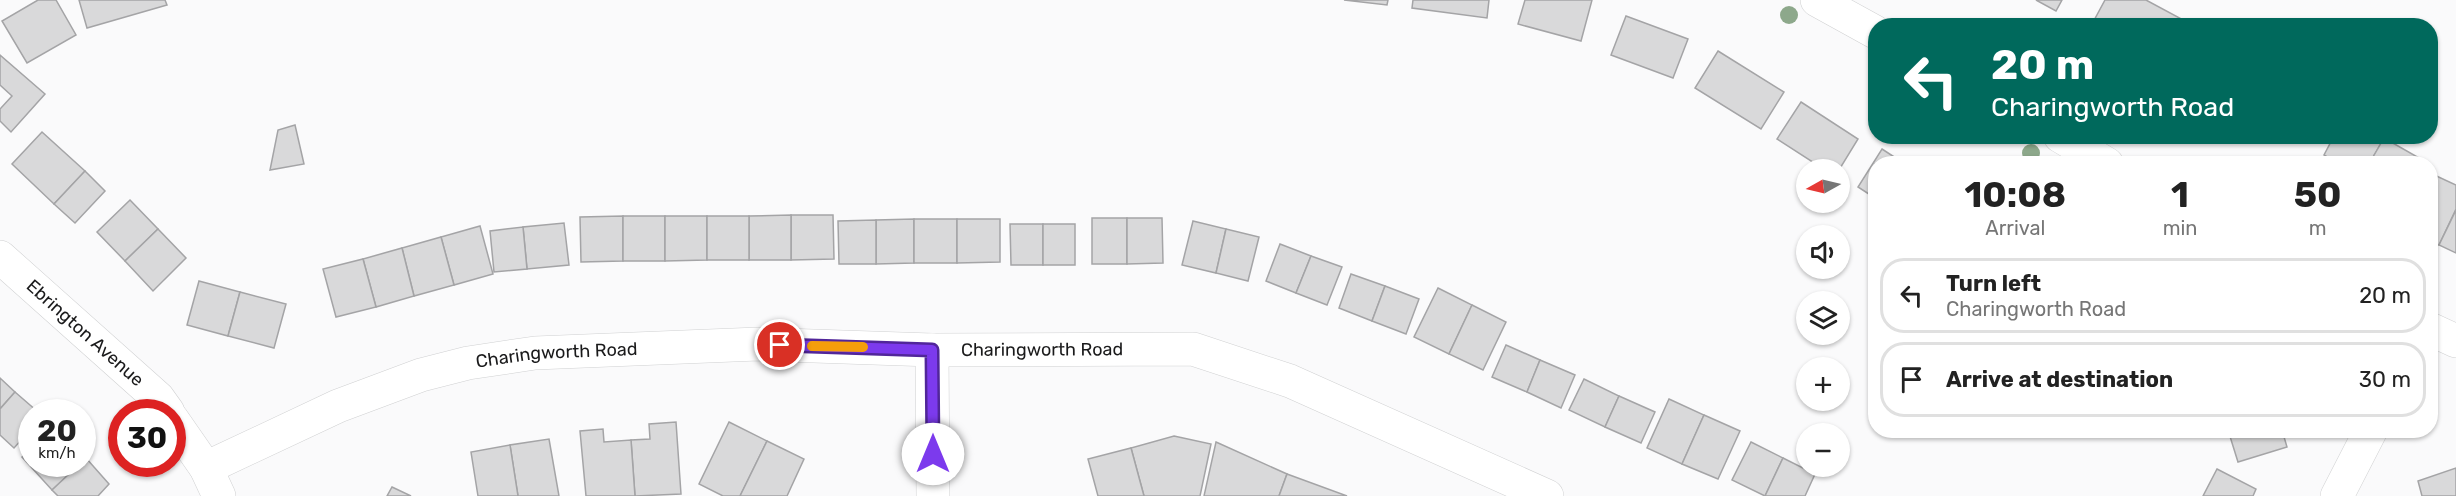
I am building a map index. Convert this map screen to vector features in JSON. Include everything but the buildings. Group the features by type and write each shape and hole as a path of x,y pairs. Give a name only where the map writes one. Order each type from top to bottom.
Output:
{"street":[{"path":"1817,0 1868,28"},
{"path":"2073,144 2094,156"},
{"name":"Ebrington Avenue","path":"0,257 159,399"},
{"path":"2438,333 2456,341"},
{"name":"Charingworth Road","path":"213,482 338,406 421,375 468,363 536,353 758,344 932,350 1193,350 1290,381 1547,496"},
{"path":"932,350 933,496"},
{"path":"2337,496 2368,438"},
{"path":"186,441 213,482"}],"slow traffic":[{"path":"812,346 863,347"}],"route":[{"path":"780,345 932,350 933,454"}]}
